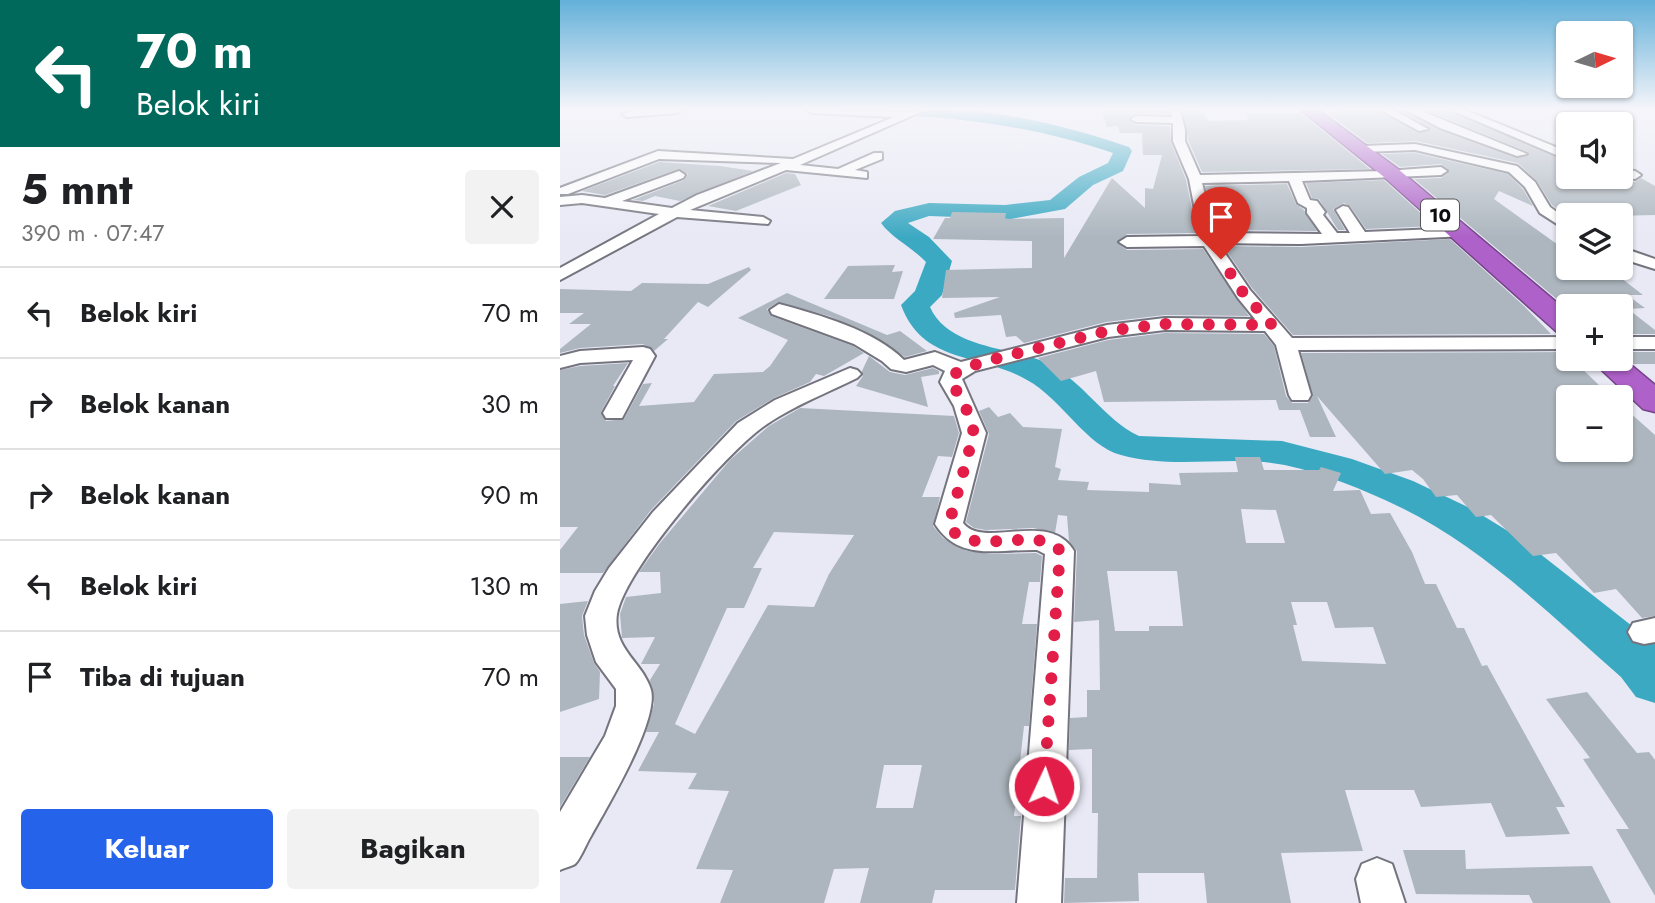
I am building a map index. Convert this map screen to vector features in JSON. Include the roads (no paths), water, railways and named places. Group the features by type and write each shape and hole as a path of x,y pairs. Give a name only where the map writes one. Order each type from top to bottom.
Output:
{"highway":[{"name":"10","path":"1366,152 1556,316"},
{"path":"1619,371 1655,402"}],"street":[{"path":"560,275 672,212 824,152"},
{"path":"1184,152 1195,179 1209,240 1244,294 1286,345 1300,395"},
{"path":"1438,152 1513,169 1530,185 1534,195 1556,220"},
{"path":"1514,152 1521,154"},
{"path":"794,165 834,153"},
{"path":"562,196 658,155 794,165 863,175"},
{"path":"839,172 878,156"},
{"path":"1195,179 1267,172 1294,177 1441,171"},
{"path":"607,201 679,175"},
{"path":"1294,177 1306,204 1312,204 1318,212 1314,213 1333,238"},
{"path":"562,196 672,212 763,221"},
{"path":"1343,210 1361,237"},
{"path":"1552,217 1556,217"},
{"path":"1127,242 1461,233"},
{"path":"1633,256 1655,264"},
{"path":"560,263 578,266"},
{"path":"779,310 870,346 893,358 901,366 935,358 972,366"},
{"path":"1039,903 1060,551 1050,542 985,541 960,537 952,532 949,524 974,433 965,405 951,382 952,376 972,366 1107,331 1165,324 1272,325"},
{"path":"1286,345 1556,343"},
{"path":"1633,343 1655,343"},
{"path":"560,372 570,360 636,352 645,356 614,413"},
{"path":"560,849 609,767 636,699 632,682 608,653 601,615 611,587 632,555 719,454 746,428 770,412 850,374"}],"waterway":[{"path":"1123,152 1116,167 1086,181 1058,204 1011,212 929,209 903,216 893,223 920,242 939,261 928,295 915,305 921,320 932,331 963,348 1030,368 1045,376 1073,397 1106,432 1126,445 1171,451 1246,450 1282,453 1369,478 1428,504 1482,534 1522,563 1640,662 1655,681"}]}
